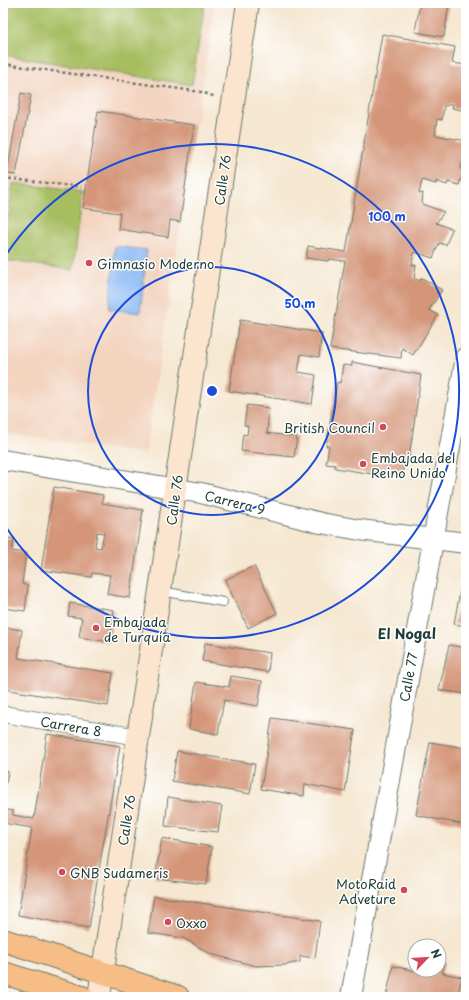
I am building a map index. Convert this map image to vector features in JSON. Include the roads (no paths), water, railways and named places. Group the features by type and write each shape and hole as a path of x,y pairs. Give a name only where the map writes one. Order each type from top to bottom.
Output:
{"main road":[{"name":"Calle 76","path":"99,997 248,3"},
{"path":"3,940 178,997"},
{"path":"3,973 82,997"}],"street":[{"name":"Calle 77","path":"351,997 466,357"},
{"name":"Carrera 9","path":"3,460 201,493 329,524 466,543"},
{"name":"Carrera 8","path":"3,714 138,737"}],"lane":[{"path":"160,591 224,602"}],"water":[{"path":"115,246 147,250 140,313 109,309"}],"place":[{"name":"Gimnasio Moderno","path":"89,263"},
{"name":"British Council","path":"383,427"},
{"name":"Embajada del Reino Unido","path":"363,464"},
{"name":"Embajada de Turquía","path":"96,628"},
{"name":"GNB Sudameris","path":"62,872"},
{"name":"MotoRaid Adveture","path":"404,890"},
{"name":"Oxxo","path":"168,922"}],"district":[{"name":"El Nogal","path":"407,633"}]}
